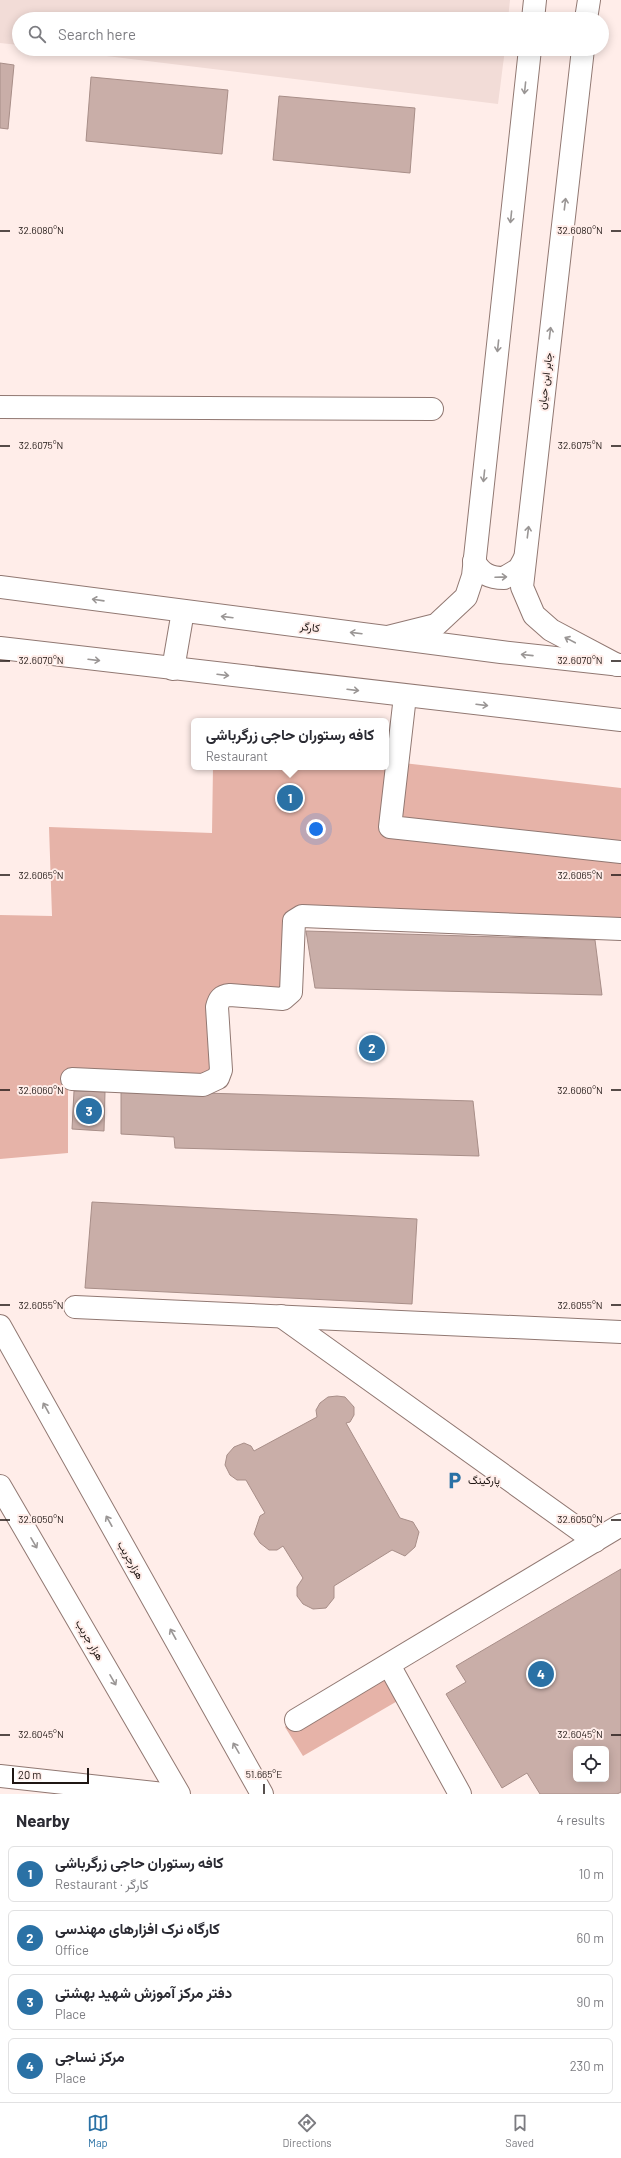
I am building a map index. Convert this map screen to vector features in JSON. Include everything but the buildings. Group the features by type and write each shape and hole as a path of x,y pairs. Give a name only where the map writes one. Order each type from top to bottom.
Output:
{"main road":[{"path":"534,12 535,0"},
{"path":"587,12 589,0"},
{"path":"387,637 436,625 454,610 466,597 473,576 529,56"},
{"name":"جابر ابن حیان","path":"582,56 524,558 522,587 534,615 551,630 619,665"},
{"path":"0,407 432,409"},
{"path":"474,561 486,575 504,578 519,569 524,558"},
{"name":"کارگر","path":"0,587 387,637 619,665"},
{"path":"173,669 183,611"},
{"path":"0,648 621,720"},
{"path":"405,696 390,827 621,852"},
{"path":"72,1079 203,1085 218,1078 220,1070 217,1007 219,1000 223,996 230,995 283,999 289,996 291,992 294,921 302,916 621,929"},
{"path":"75,1307 621,1332"},
{"path":"280,1316 595,1541"},
{"name":"هزارجریب","path":"0,1326 262,1794"},
{"name":"هزار جریب","path":"0,1486 179,1794"},
{"path":"296,1720 621,1525"},
{"path":"388,1665 460,1794"},
{"path":"0,1776 164,1794"}],"shaded area":[{"path":"0,0 510,0 509,12 12,12 12,44 0,43"},
{"path":"106,56 504,56 498,104"},
{"path":"389,761 621,788 621,927 295,919 293,1001 225,999 223,1086 68,1083 68,1153 0,1159 0,915 52,916 49,827 212,833 213,770 389,770"},
{"path":"389,1665 406,1696 303,1756 285,1727"}],"place":[{"name":"کافه رستوران حاجی زرگرباشی","path":"290,798"},
{"name":"کارگاه نرک افزارهای مهندسی","path":"372,1048"},
{"name":"دفتر مرکز آموزش شهید بهشتی","path":"89,1111"},
{"name":"پارکینگ","path":"455,1480"},
{"name":"مرکز نساجی","path":"541,1674"}]}
